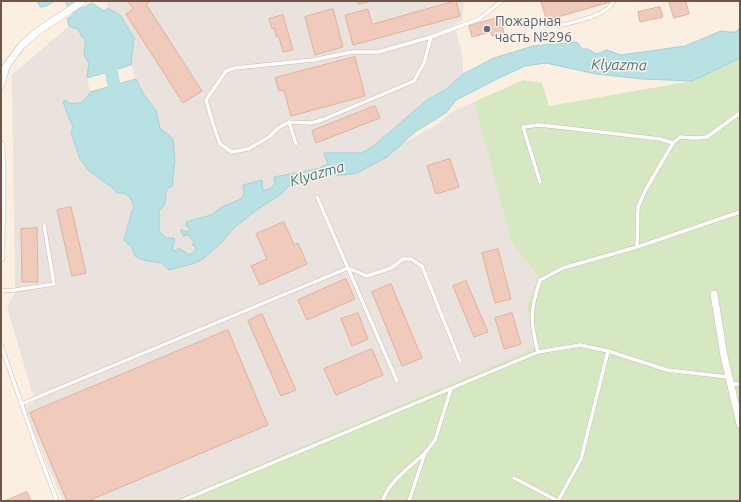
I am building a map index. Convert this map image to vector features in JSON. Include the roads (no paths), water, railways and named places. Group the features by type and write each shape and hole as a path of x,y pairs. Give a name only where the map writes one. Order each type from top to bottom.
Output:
{"street":[{"path":"1,85 6,66 22,45 38,31 83,1"},
{"path":"1,145 1,258"},
{"path":"714,294 729,380 740,424"}],"lane":[{"path":"431,37 424,63 414,81 311,123 289,122 248,149 232,152 220,144 206,100 226,72 235,68 313,60 352,52 378,52 431,37 479,19 502,1"},
{"path":"559,26 599,14 607,9 614,1"},
{"path":"637,247 638,207 645,191 673,143 680,137 707,137 740,112"},
{"path":"289,122 296,144"},
{"path":"540,182 523,127 540,125 660,139 673,143"},
{"path":"317,197 397,381"},
{"path":"538,352 533,330 532,311 540,280 563,268 637,247 740,212"},
{"path":"1,291 54,284 44,225"},
{"path":"21,404 348,268 367,276 390,268 403,259 412,259 422,266 460,362"},
{"path":"1,345 57,501"},
{"path":"181,501 538,352 580,345 608,350 667,370 729,380 740,384"},
{"path":"514,478 558,501 581,459 608,350"},
{"path":"383,501 384,494 406,470 425,453 435,440 451,389"},
{"path":"409,501 425,453"}],"water":[{"path":"37,1 55,1 41,7"},
{"path":"92,3 104,11 108,8 120,15 134,38 131,65 87,78 89,63 84,55 85,38 82,37 78,29 69,26 67,19"},
{"path":"740,27 740,58 692,81 642,79 596,74 546,63 525,66 456,100 447,112 415,132 387,157 357,173 329,175 289,186 280,195 258,209 235,227 221,243 203,259 195,263 169,270 162,263 143,260 135,256 132,248 124,240 134,207 132,201 128,196 117,193 113,188 88,170 80,159 71,133 73,126 63,102 66,100 68,103 75,104 84,100 90,92 136,79 144,95 156,110 160,128 173,139 175,161 172,187 168,188 166,192 165,204 159,211 159,231 166,238 174,238 175,240 172,249 175,251 178,248 190,255 196,250 195,246 192,245 194,242 188,235 183,236 181,231 182,229 186,232 189,231 189,227 186,226 186,222 211,215 222,207 241,199 244,194 243,185 262,180 263,191 270,189 275,184 274,177 317,169 328,164 324,153 361,153 371,148 427,100 445,90 463,74 494,58 533,46 577,42 582,49 588,49 596,54 607,50 621,55 685,46 721,31 736,32"}],"waterway":[{"name":"Klyazma","path":"71,1 89,25"},
{"name":"Klyazma","path":"105,55 110,65 117,101"}],"place":[{"name":"Пожарная часть №296","path":"487,29"}]}
